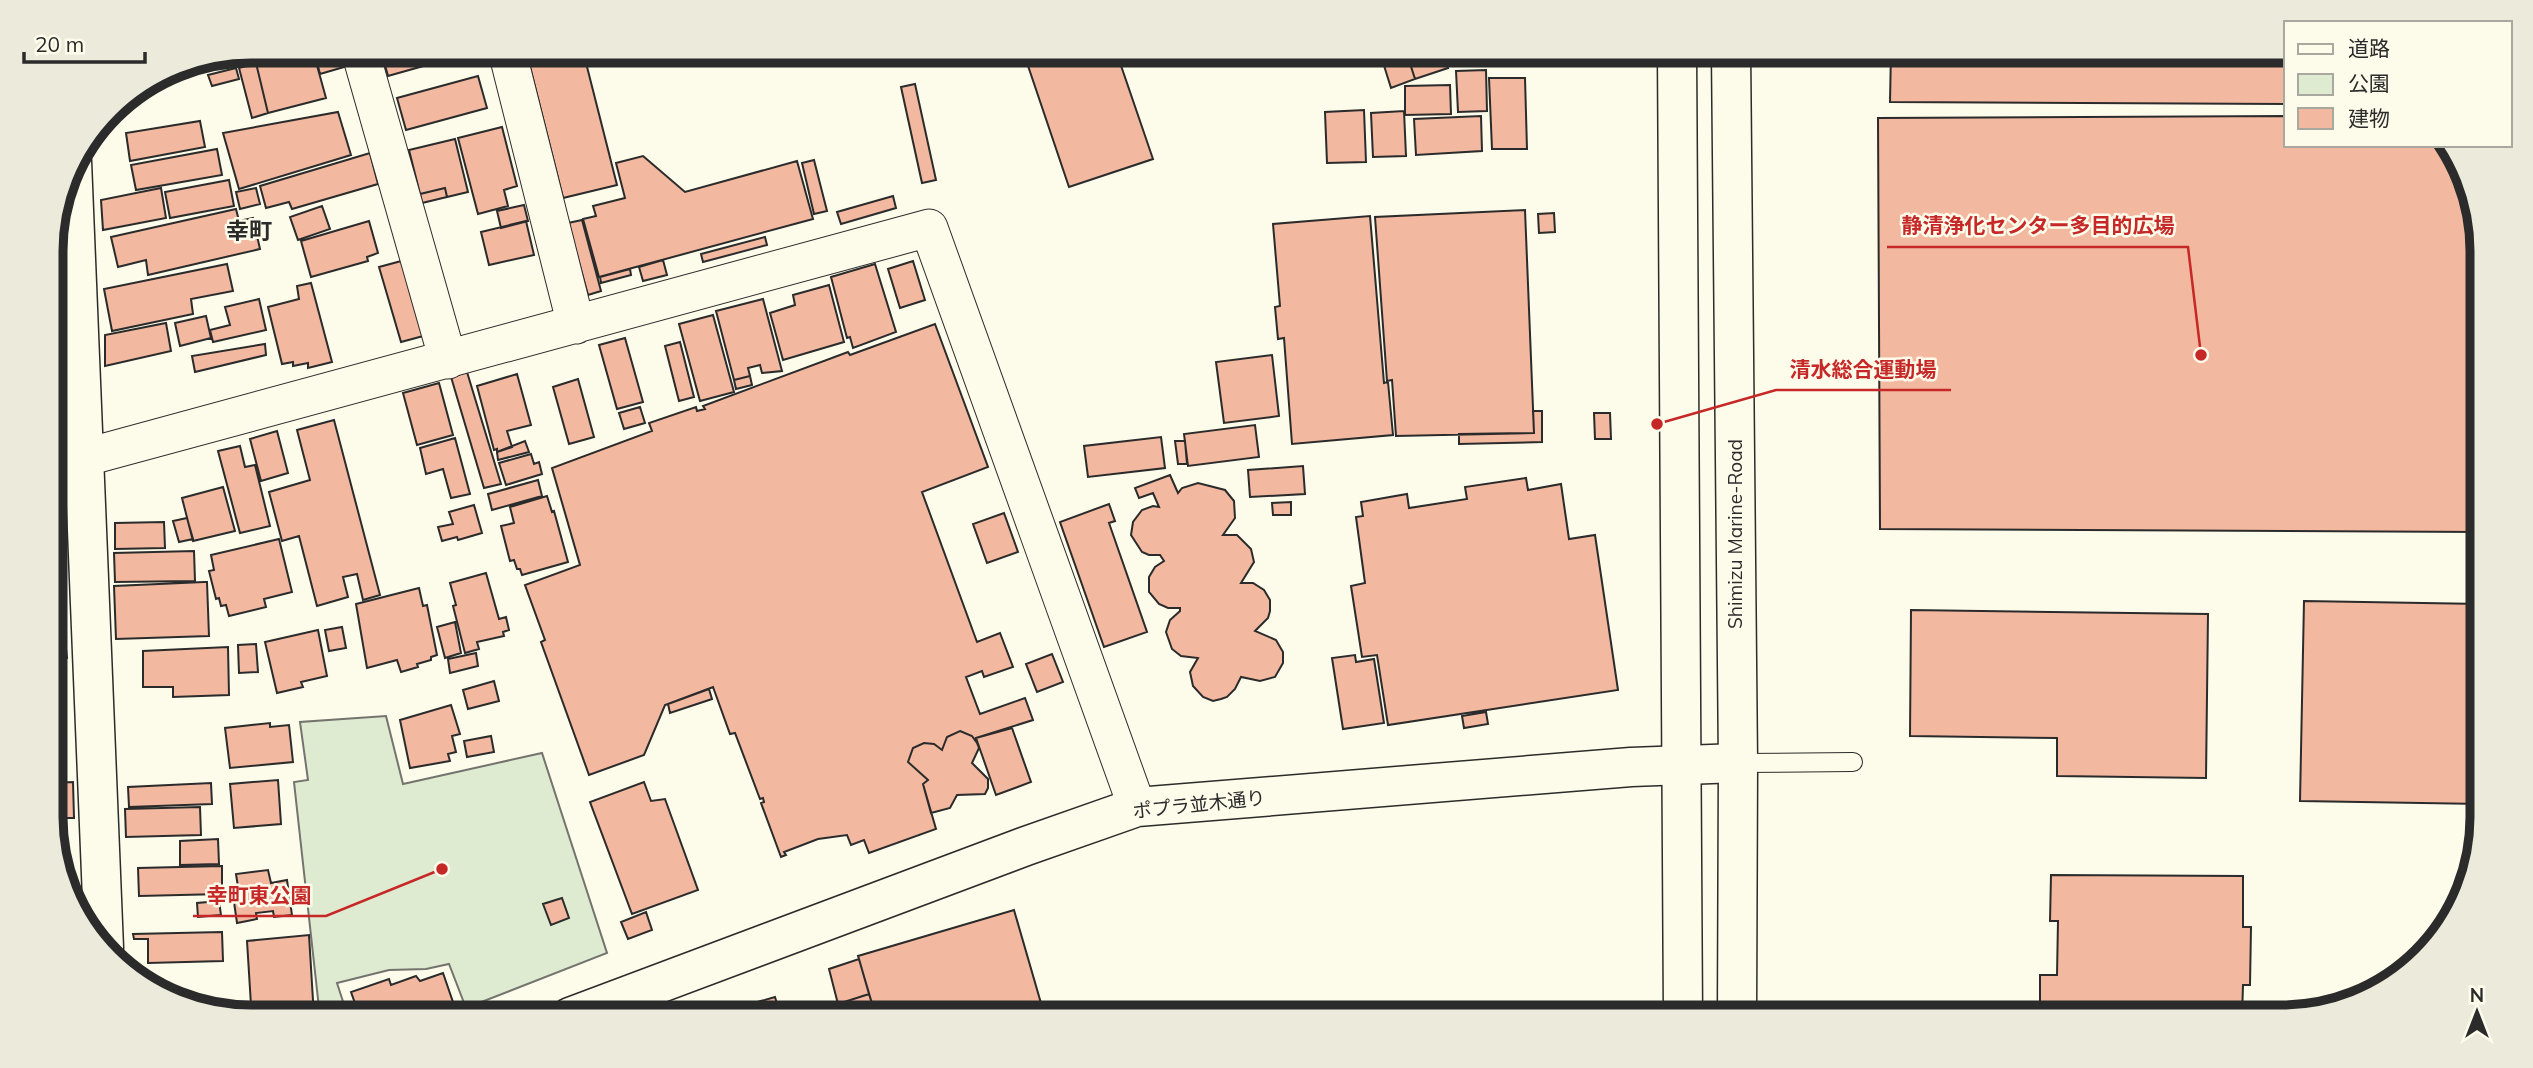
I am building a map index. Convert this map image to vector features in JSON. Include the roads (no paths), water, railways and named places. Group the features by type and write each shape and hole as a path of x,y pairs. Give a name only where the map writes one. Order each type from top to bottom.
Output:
{"main road":[{"path":"1677,63 1683,1005"},
{"name":"Shimizu Marine-Road","path":"1731,63 1738,763 1737,1005"},
{"path":"72,194 103,932"},
{"name":"ポプラ並木通り","path":"602,1005 1137,807 1682,764 1738,763"}],"street":[{"path":"363,63 448,360"},
{"path":"509,63 576,325"},
{"path":"83,458 929,228 1137,807"}],"lane":[{"path":"1738,763 1853,762"}],"place":[{"name":"静清浄化センター多目的広場","path":"2201,355"},
{"name":"清水総合運動場","path":"1657,424"},
{"name":"幸町東公園","path":"442,869"}],"district":[{"name":"幸町","path":"249,230"}]}
